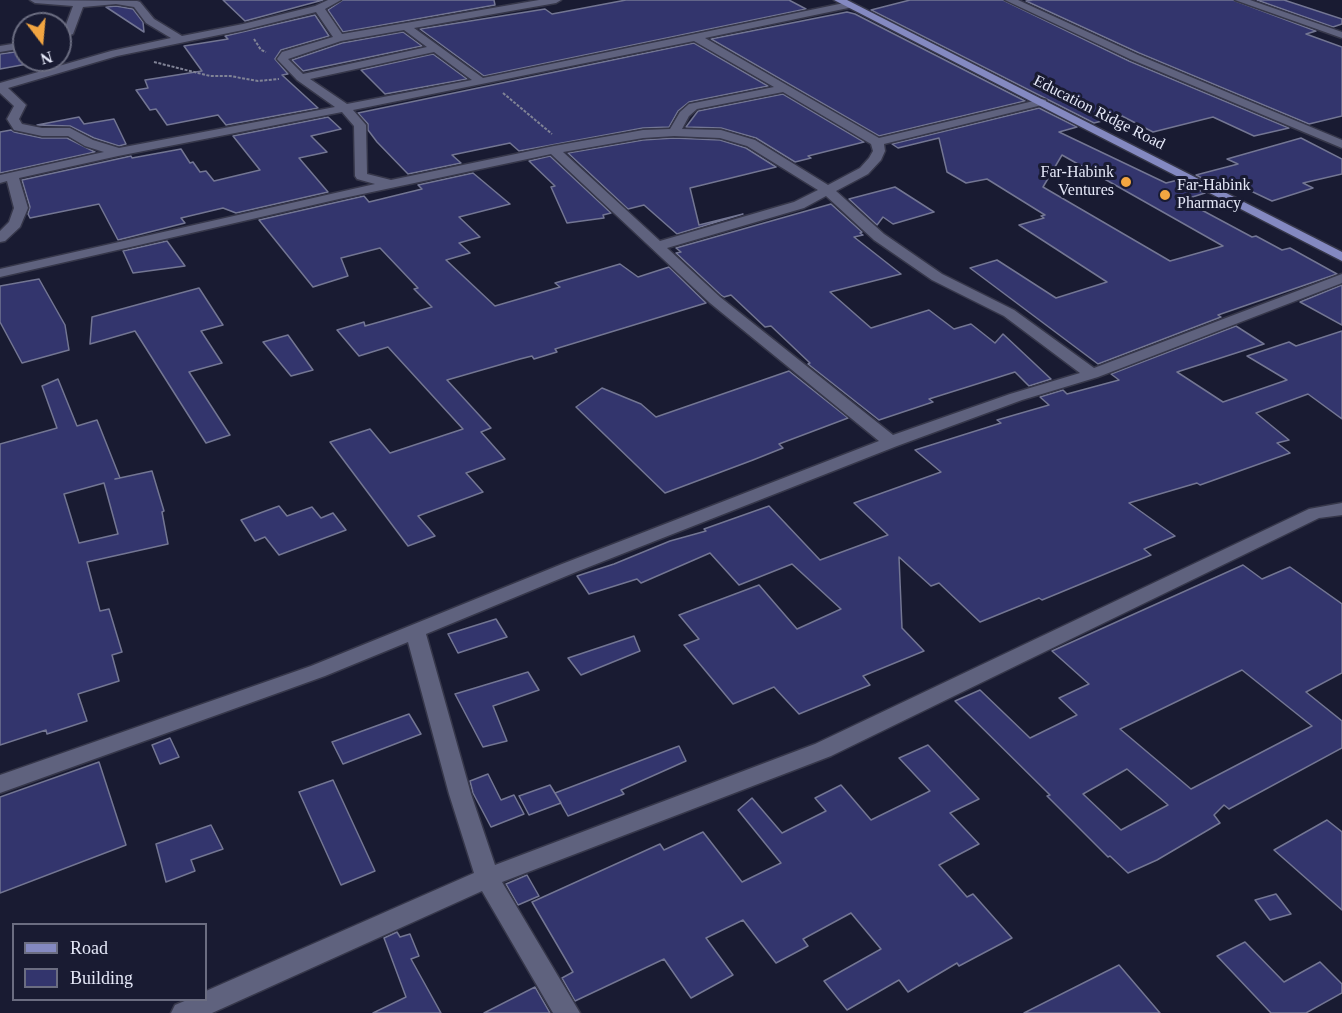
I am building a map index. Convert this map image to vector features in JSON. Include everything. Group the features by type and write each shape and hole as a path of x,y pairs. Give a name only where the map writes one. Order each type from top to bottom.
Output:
{"main road":[{"name":"Education Ridge Road","path":"844,3 1342,257"}],"street":[{"path":"35,0 79,4 116,1 137,4 150,21 179,39"},
{"path":"0,87 115,53 243,27 319,8 336,0"},
{"path":"361,176 360,125 343,107 301,78 282,59 286,54 339,38 519,3 556,0"},
{"path":"1010,0 1134,57 1342,144"},
{"path":"1240,0 1342,35"},
{"path":"0,238 15,224 21,207 6,178 118,152 485,81 844,3"},
{"path":"72,24 79,4"},
{"path":"319,8 339,38"},
{"path":"405,26 434,49 485,81"},
{"path":"695,37 877,142 1042,102"},
{"path":"301,78 434,49"},
{"path":"0,87 20,105 13,119 18,127 42,132 70,132 89,143 118,152"},
{"path":"674,132 684,114 693,106 787,88"},
{"path":"0,273 339,195 561,149 643,134 674,132 721,134 751,143 827,190 879,237 937,277 1009,313 1092,374"},
{"path":"658,246 799,205 864,171 875,160 879,151 877,142"},
{"path":"561,149 715,300 891,442"},
{"path":"361,176 392,184"},
{"path":"339,195 361,176"},
{"path":"0,784 318,671 569,567 891,442 1016,397 1092,374 1342,278"},
{"path":"184,1013 487,878 823,750 1316,513 1342,509"},
{"path":"415,631 460,794 487,878 567,1013"}],"path":[{"path":"243,27 261,50 282,59"},
{"path":"115,53 210,76 230,76 258,81 301,78"},
{"path":"485,81 561,149"}],"building":[{"path":"223,0 323,0 245,21"},
{"path":"343,0 494,0 495,5 343,32 328,10"},
{"path":"626,0 789,0 806,9 484,76 420,29 545,9 552,14"},
{"path":"910,0 1003,0 1129,61 1289,128 1254,136 1213,117 1153,132 1122,116 1094,123 871,10"},
{"path":"1233,0 1316,31 1306,34 1342,47 1342,116 1309,124 1139,53 1026,1"},
{"path":"1257,0 1284,0 1342,19 1342,24 1333,27"},
{"path":"106,7 133,9 143,22 144,32"},
{"path":"847,12 1025,101 879,136 711,39"},
{"path":"315,15 329,36 281,50 275,59 288,74 282,75 318,108 226,125 218,115 167,125 156,109 150,110 136,90 148,88 145,80 202,71 184,46 228,39 225,36"},
{"path":"403,32 422,46 303,71 292,60 342,43"},
{"path":"694,43 768,86 689,102 678,111 669,127 643,128 519,151 510,143 452,155 461,163 408,174 377,142 368,130 368,124 358,113"},
{"path":"12,52 12,67 0,69 0,54"},
{"path":"433,54 467,79 385,94 361,70"},
{"path":"783,94 864,142 808,156 811,158 795,162 756,138 721,128 686,127 698,111"},
{"path":"1039,108 1077,127 1059,132 1166,183 1178,180 1205,193 1183,200 1252,237 1256,236 1282,250 1290,248 1337,274 1218,315 1221,317 1098,364 970,268 997,260 1056,298 1107,282 1019,225 1044,218 1041,216 1045,215 987,179 966,183 947,172 939,138 898,148 892,144","holes":["1062,155 1223,246 1170,261 1043,187"]},
{"path":"79,117 84,124 114,119 126,144 119,146 94,138 70,126 37,125"},
{"path":"328,117 341,129 311,136 327,152 299,158 328,192 236,213 223,208 181,218 185,223 118,240 99,204 30,218 28,214 30,207 22,180 131,156 132,158 181,149 190,163 193,162 200,172 206,171 214,181 260,170 233,136"},
{"path":"11,130 42,138 67,138 95,152 0,173 0,132"},
{"path":"674,138 720,140 746,148 776,167 690,188 699,225 743,214 677,234 644,205 628,209 568,153 643,140"},
{"path":"1301,138 1342,159 1342,174 1303,183 1313,188 1272,201 1236,184 1221,188 1196,175 1238,164 1227,159"},
{"path":"550,156 611,213 603,215 604,218 567,223 551,187 555,186 529,161"},
{"path":"473,173 510,204 459,217 480,237 459,243 470,253 446,260 495,306 560,287 555,283 620,264 638,277 669,267 706,303 555,349 557,352 534,359 532,356 447,380 491,428 481,432 505,459 466,473 483,492 418,516 435,536 408,546 330,442 370,429 390,453 463,429 388,347 359,356 337,330 364,322 365,326 432,307 414,289 418,288 380,248 341,258 348,276 313,287 259,220 364,196 369,202 422,189 418,185"},
{"path":"895,187 934,212 893,224 883,217 877,225 849,199"},
{"path":"831,204 862,232 860,233 863,235 854,237 901,274 830,292 871,328 929,310 954,329 971,324 995,343 1003,334 1051,379 1029,386 1015,372 929,399 933,402 879,420 808,364 810,363 771,326 765,327 731,295 724,297 721,295 676,253 681,252 676,248"},
{"path":"167,241 185,266 133,273 123,251"},
{"path":"39,279 65,325 69,350 22,363 0,322 0,286"},
{"path":"1342,285 1342,325 1300,302"},
{"path":"199,288 223,325 201,331 222,363 189,372 230,435 206,443 135,331 90,344 92,317"},
{"path":"1236,326 1264,344 1177,372 1223,402 1287,380 1247,356 1289,342 1296,346 1342,331 1342,419 1308,394 1256,413 1289,440 1277,443 1290,453 1200,485 1197,483 1129,503 1175,536 1144,549 1151,555 1042,600 1039,598 980,622 939,583 931,586 899,557 902,628 924,651 863,676 870,685 799,714 774,687 733,704 684,645 699,639 679,615 759,585 797,629 841,609 792,564 739,585 710,553 641,583 637,579 589,594 577,576 614,564 670,541 706,531 704,529 769,506 820,560 888,535 854,503 941,472 915,450 1001,423 997,420 1049,405 1040,397 1063,390 1067,394 1119,380 1111,374"},
{"path":"288,335 313,370 291,376 263,342"},
{"path":"789,371 848,418 779,444 783,448 665,493 576,407 602,388 641,404 656,417"},
{"path":"58,379 77,426 97,420 120,478 152,471 164,511 162,512 168,544 87,562 100,611 109,609 122,652 112,655 119,681 78,694 87,721 47,734 46,730 0,745 0,444 57,428 42,386","holes":["104,483 118,534 79,543 64,494"]},
{"path":"279,506 287,516 312,507 321,518 333,513 346,530 279,555 265,537 255,541 241,520"},
{"path":"1243,565 1262,579 1290,567 1342,604 1342,673 1306,692 1342,721 1342,748 1229,809 1224,805 1214,815 1220,823 1157,860 1128,873 1110,856 1108,857 1047,796 1050,795 955,701 980,690 1030,738 1077,715 1059,698 1089,684 1052,651","holes":["1242,670 1312,726 1191,789 1120,729","1127,769 1168,805 1121,830 1083,794"]},
{"path":"496,619 507,637 458,653 448,634"},
{"path":"634,636 640,651 581,675 568,658"},
{"path":"528,672 539,690 493,706 507,741 483,747 455,694"},
{"path":"409,714 421,734 343,764 332,742"},
{"path":"170,738 179,757 160,764 152,745"},
{"path":"928,745 979,799 950,813 979,844 939,865 967,897 973,894 1012,938 959,966 957,963 908,992 899,980 847,1010 824,981 881,949 851,913 803,939 808,946 776,963 743,920 706,938 733,975 691,998 664,959 575,1001 562,978 573,972 532,902 660,844 664,850 703,832 742,882 781,863 738,810 752,798 782,833 826,811 815,798 841,785 871,820 930,791 899,758"},
{"path":"679,746 686,761 621,790 624,794 568,816 555,793"},
{"path":"99,762 126,845 0,893 0,797"},
{"path":"488,774 501,800 514,795 524,814 491,827 473,793 470,781"},
{"path":"333,780 375,871 341,885 299,792"},
{"path":"550,785 561,803 529,815 519,796"},
{"path":"1327,820 1342,832 1342,910 1274,850"},
{"path":"211,825 223,849 191,860 195,871 166,882 156,844"},
{"path":"527,875 539,896 518,905 506,884"},
{"path":"1276,894 1291,914 1270,920 1255,900"},
{"path":"397,932 400,937 410,934 419,956 411,959 441,1013 373,1013 406,997 384,938"},
{"path":"1245,942 1284,982 1320,962 1342,984 1342,993 1306,1013 1271,1013 1217,956"},
{"path":"1119,965 1160,1013 1024,1013"},
{"path":"535,987 550,1013 484,1013"}],"place":[{"name":"Far-Habink Ventures","path":"1126,182"},
{"name":"Far-Habink Pharmacy","path":"1165,195"}]}
